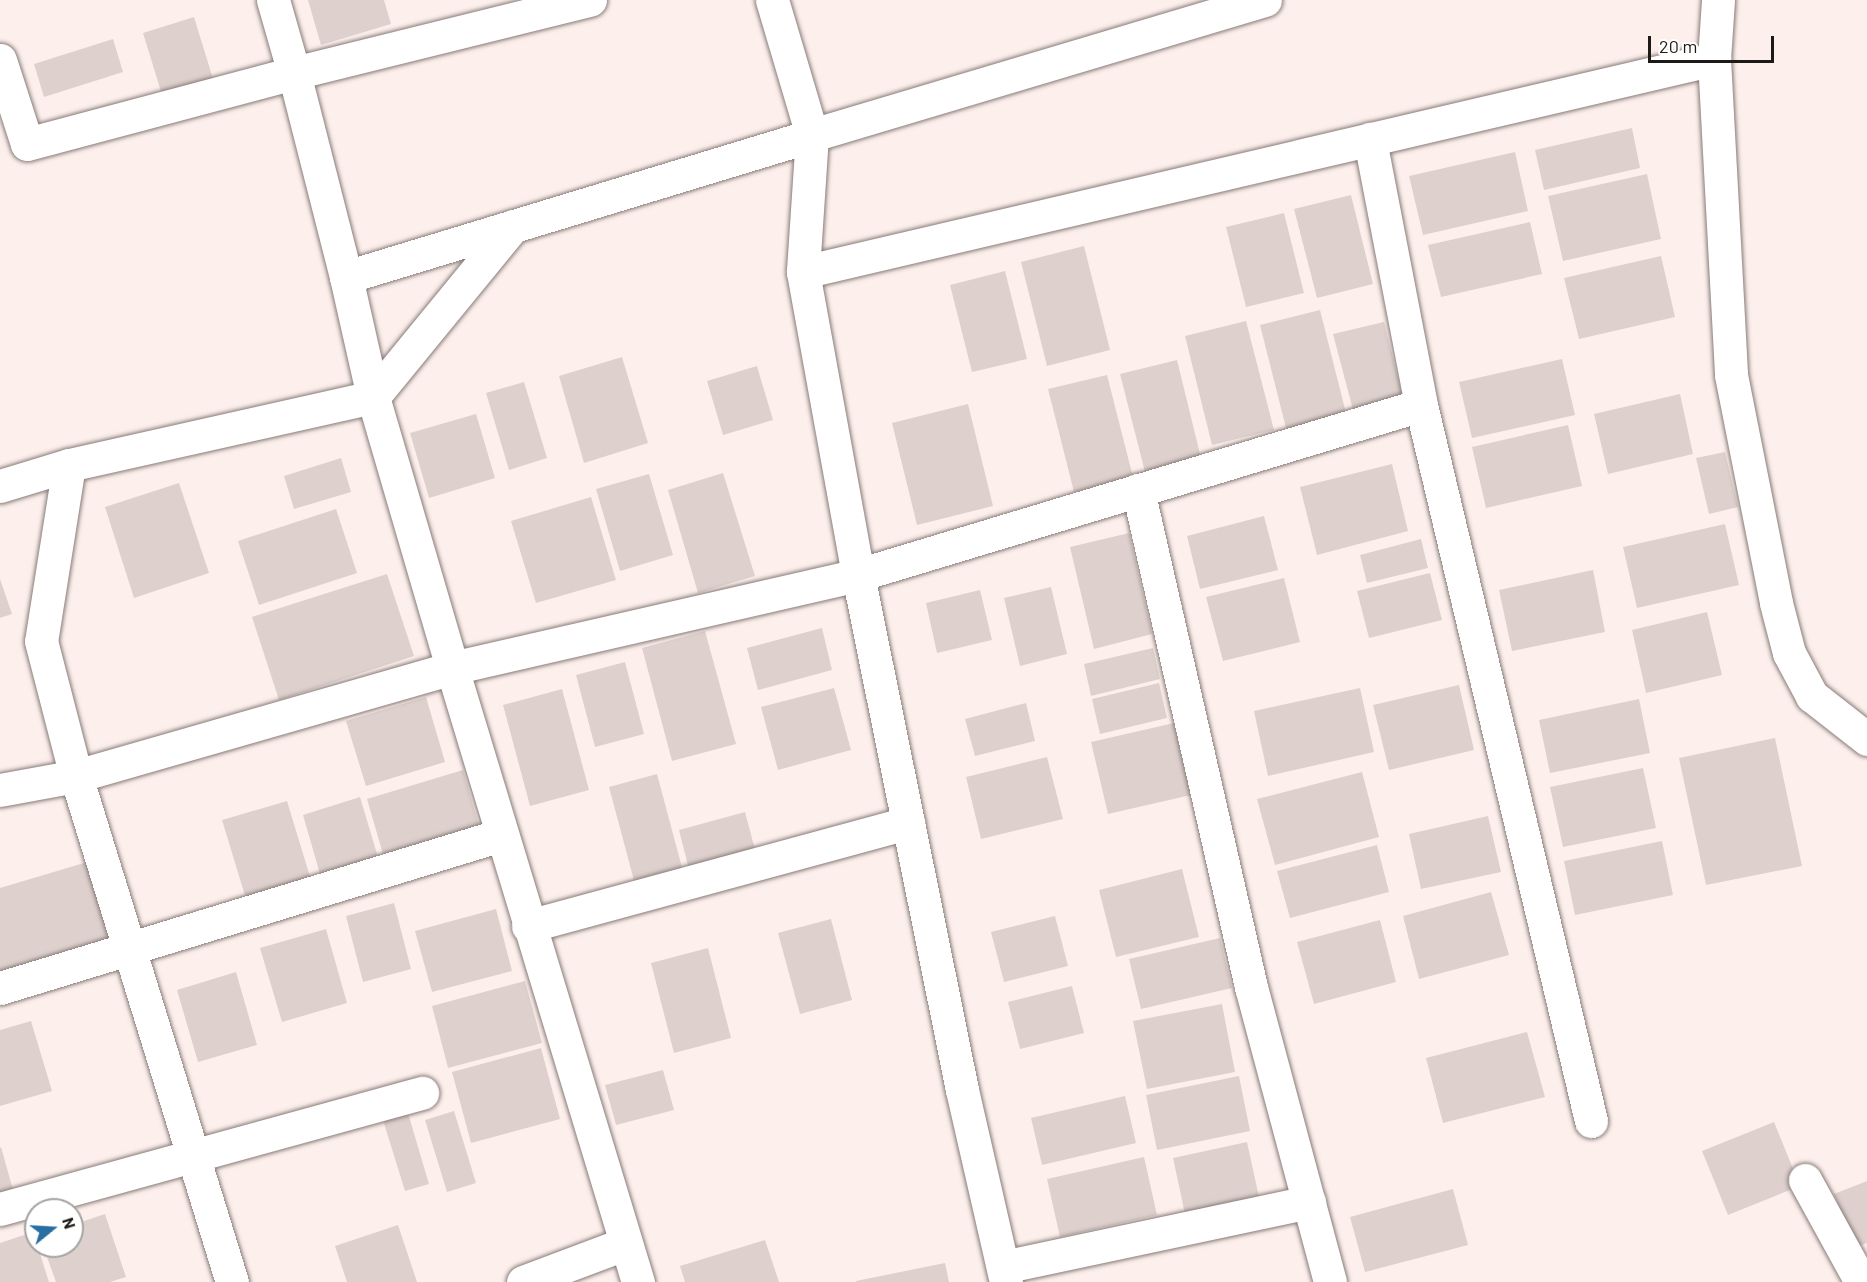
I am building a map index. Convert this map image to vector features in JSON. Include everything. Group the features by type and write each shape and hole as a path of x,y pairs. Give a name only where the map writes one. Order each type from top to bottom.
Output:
{"street":[{"path":"273,0 346,277 373,396 528,926 624,1244 638,1282"},
{"path":"0,60 14,149 294,74 590,0"},
{"path":"772,0 812,135 803,272 858,576 908,823 1005,1275 1309,1202"},
{"path":"346,277 1265,0"},
{"path":"1718,0 1714,59 1731,375 1776,603 1789,653 1812,696 1867,739"},
{"path":"803,272 1714,59"},
{"path":"1370,139 1421,405 1591,1121"},
{"path":"0,486 69,465 373,396 513,226"},
{"path":"0,790 76,776 452,668 858,576 1421,405"},
{"path":"69,465 41,642 76,776 232,1282"},
{"path":"1138,490 1251,987 1330,1282"},
{"path":"528,926 908,823"},
{"path":"0,988 130,952 501,835"},
{"path":"0,1209 192,1152 422,1093"},
{"path":"1805,1180 1861,1282"},
{"path":"523,1282 624,1244"}],"building":[{"path":"308,0 384,0 391,24 321,45"},
{"path":"194,17 214,82 163,98 143,33"},
{"path":"113,39 123,72 44,97 34,64"},
{"path":"1632,128 1640,168 1544,190 1535,150"},
{"path":"1515,152 1528,211 1423,235 1409,176"},
{"path":"1647,174 1661,239 1563,261 1548,196"},
{"path":"1351,195 1373,284 1317,298 1294,209"},
{"path":"1284,213 1304,293 1246,307 1226,227"},
{"path":"1530,222 1542,274 1441,297 1428,245"},
{"path":"1084,246 1110,350 1047,366 1021,262"},
{"path":"1661,256 1675,317 1579,339 1564,278"},
{"path":"1005,271 1027,359 972,372 950,285"},
{"path":"1320,310 1347,417 1287,432 1260,325"},
{"path":"1246,321 1274,430 1212,445 1185,336"},
{"path":"1384,322 1403,398 1353,410 1333,334"},
{"path":"622,357 648,443 584,463 559,376"},
{"path":"1562,359 1575,415 1472,438 1459,382"},
{"path":"1177,360 1202,462 1146,476 1120,374"},
{"path":"757,366 773,420 723,435 707,381"},
{"path":"1107,375 1133,477 1074,492 1048,389"},
{"path":"524,382 547,458 509,470 486,393"},
{"path":"1680,394 1693,454 1608,474 1594,414"},
{"path":"968,404 993,506 917,525 892,423"},
{"path":"476,414 495,478 429,498 410,433"},
{"path":"1568,425 1582,486 1486,508 1472,447"},
{"path":"1725,452 1738,507 1709,514 1696,458"},
{"path":"341,458 351,492 294,509 284,476"},
{"path":"1392,464 1408,531 1317,555 1300,487"},
{"path":"723,473 755,576 698,593 668,490"},
{"path":"649,474 673,555 620,571 596,489"},
{"path":"179,483 209,573 134,598 105,507"},
{"path":"591,497 616,580 536,603 511,521"},
{"path":"336,509 357,573 259,605 238,541"},
{"path":"1264,516 1278,570 1200,589 1187,536"},
{"path":"1725,524 1739,585 1637,608 1623,547"},
{"path":"1129,533 1152,634 1094,649 1070,547"},
{"path":"1421,539 1428,568 1367,583 1360,555"},
{"path":"1593,570 1605,632 1512,651 1499,590"},
{"path":"1430,573 1442,620 1369,638 1357,591"},
{"path":"387,574 414,656 279,700 252,617"},
{"path":"1284,578 1300,642 1223,661 1206,597"},
{"path":"0,579 12,614 0,618"},
{"path":"1051,587 1067,654 1020,666 1004,598"},
{"path":"980,590 992,640 937,653 926,603"},
{"path":"1707,612 1722,675 1646,693 1632,630"},
{"path":"822,628 832,670 758,690 747,648"},
{"path":"705,631 736,744 672,761 642,648"},
{"path":"1153,648 1160,679 1091,696 1084,664"},
{"path":"625,662 644,734 595,747 576,675"},
{"path":"1159,683 1167,718 1100,734 1092,699"},
{"path":"1459,685 1474,750 1389,770 1373,705"},
{"path":"834,688 851,750 778,770 761,707"},
{"path":"1360,688 1374,752 1268,776 1254,711"},
{"path":"562,689 589,790 530,806 503,705"},
{"path":"426,697 445,762 366,786 346,721"},
{"path":"1639,699 1650,753 1550,773 1539,720"},
{"path":"1026,703 1035,741 975,756 965,719"},
{"path":"1174,723 1191,795 1108,814 1091,742"},
{"path":"1775,738 1802,866 1706,885 1679,758"},
{"path":"1047,757 1063,819 981,839 966,777"},
{"path":"1643,768 1656,828 1563,847 1550,787"},
{"path":"463,770 481,833 385,861 367,799"},
{"path":"1362,772 1379,837 1275,865 1257,799"},
{"path":"657,774 684,875 636,888 609,787"},
{"path":"360,797 380,864 322,881 303,815"},
{"path":"287,801 311,880 246,899 222,820"},
{"path":"745,812 761,872 694,889 679,830"},
{"path":"1488,816 1501,872 1421,889 1409,834"},
{"path":"1662,841 1673,895 1575,915 1564,861"},
{"path":"1377,845 1389,892 1290,918 1277,871"},
{"path":"94,860 124,962 0,1000 0,888"},
{"path":"1182,869 1199,937 1116,957 1099,890"},
{"path":"1491,892 1509,955 1419,979 1403,916"},
{"path":"394,903 411,969 363,982 346,916"},
{"path":"496,909 512,971 432,992 415,931"},
{"path":"1055,916 1068,966 1004,982 991,932"},
{"path":"831,919 852,1000 800,1014 778,933"},
{"path":"1380,920 1396,982 1314,1004 1297,942"},
{"path":"326,929 347,1003 282,1022 260,948"},
{"path":"1220,938 1232,988 1141,1009 1129,959"},
{"path":"708,948 731,1038 674,1053 651,963"},
{"path":"236,972 257,1045 198,1062 177,990"},
{"path":"525,981 542,1043 448,1068 432,1006"},
{"path":"1072,986 1084,1033 1020,1049 1008,1002"},
{"path":"1222,1004 1235,1072 1147,1089 1133,1021"},
{"path":"31,1021 52,1091 0,1106 0,1030"},
{"path":"1527,1032 1545,1097 1443,1123 1426,1058"},
{"path":"541,1048 560,1119 471,1143 452,1072"},
{"path":"663,1070 674,1110 616,1125 605,1085"},
{"path":"1239,1076 1250,1131 1157,1150 1146,1095"},
{"path":"1125,1096 1136,1143 1042,1165 1031,1118"},
{"path":"454,1111 476,1183 447,1192 425,1120"},
{"path":"408,1113 429,1184 405,1191 383,1120"},
{"path":"1774,1122 1800,1186 1728,1215 1702,1151"},
{"path":"1247,1142 1259,1197 1185,1214 1173,1158"},
{"path":"0,1148 15,1197 0,1201"},
{"path":"1144,1157 1157,1215 1060,1237 1047,1179"},
{"path":"1867,1181 1867,1243 1855,1247 1834,1194"},
{"path":"1453,1189 1468,1245 1365,1272 1350,1217"},
{"path":"105,1214 126,1277 110,1282 56,1282 47,1258 84,1258 84,1221"},
{"path":"398,1225 417,1282 347,1282 335,1246"},
{"path":"24,1235 24,1258 41,1258 49,1282 0,1282 0,1243"},
{"path":"765,1240 779,1282 685,1282 680,1266"},
{"path":"945,1263 949,1282 856,1282 856,1281"}]}
